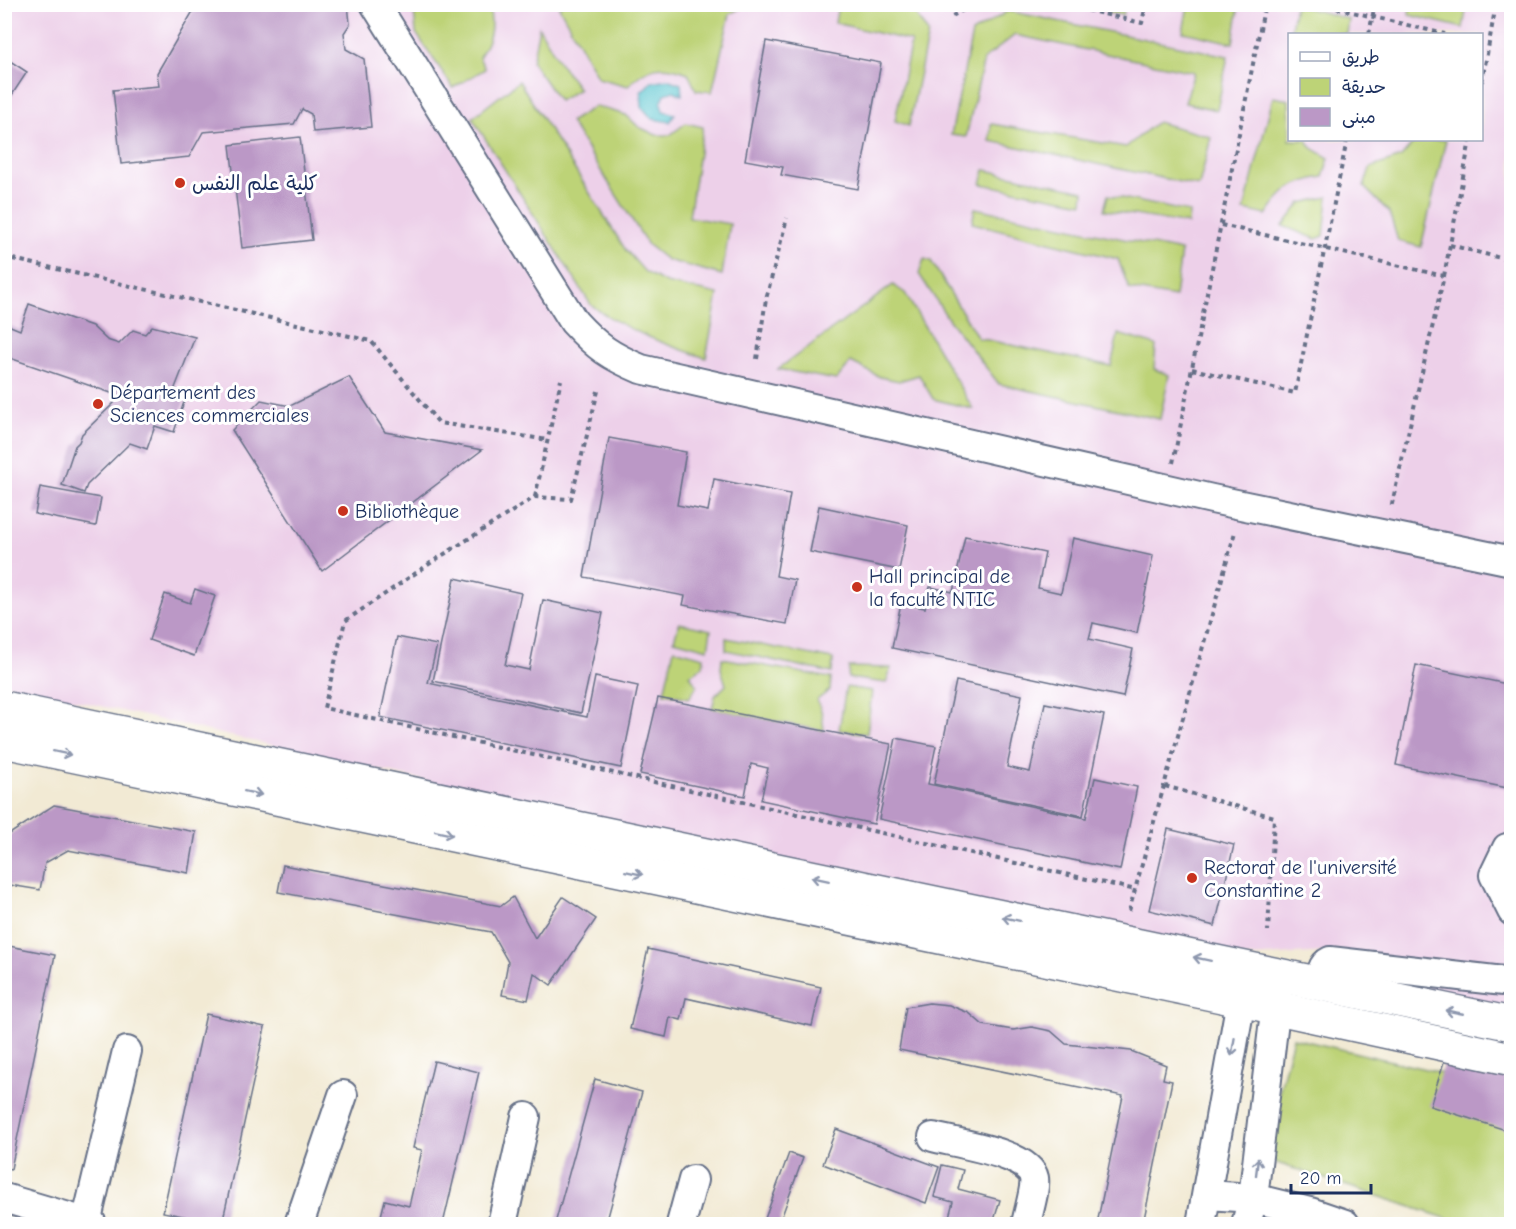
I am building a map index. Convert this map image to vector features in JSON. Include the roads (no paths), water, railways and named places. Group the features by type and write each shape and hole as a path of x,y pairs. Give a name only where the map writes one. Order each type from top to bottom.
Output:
{"main road":[{"path":"4,708 1512,1024"},
{"path":"4,741 1241,1000 1512,1059"}],"street":[{"path":"375,4 574,322 595,345 618,360 641,369 1243,505 1512,561"},
{"path":"1512,848 1507,848 1494,875 1512,911"},
{"path":"1320,985 1325,963 1330,961 1512,982"},
{"path":"1201,1224 1241,1000 1243,968"},
{"path":"1250,1211 1279,975"},
{"path":"4,1198 89,1224 127,1051"},
{"path":"299,1224 343,1095"},
{"path":"501,1224 526,1117"},
{"path":"933,1137 1009,1156 1030,1169 1034,1185 1026,1224"},
{"path":"681,1224 693,1180"},
{"path":"1207,1195 1250,1211 1310,1212 1345,1224"}],"water":[{"path":"667,79 681,84 682,95 674,91 665,94 661,103 663,111 675,114 670,122 652,119 642,107 641,92 651,82"}],"place":[{"name":"كلية علم النفس","path":"180,183"},
{"name":"Département des Sciences commerciales","path":"98,404"},
{"name":"Bibliothèque","path":"343,511"},
{"name":"Hall principal de la faculté NTIC","path":"857,587"},
{"name":"Rectorat de l'université Constantine 2","path":"1192,878"}]}
